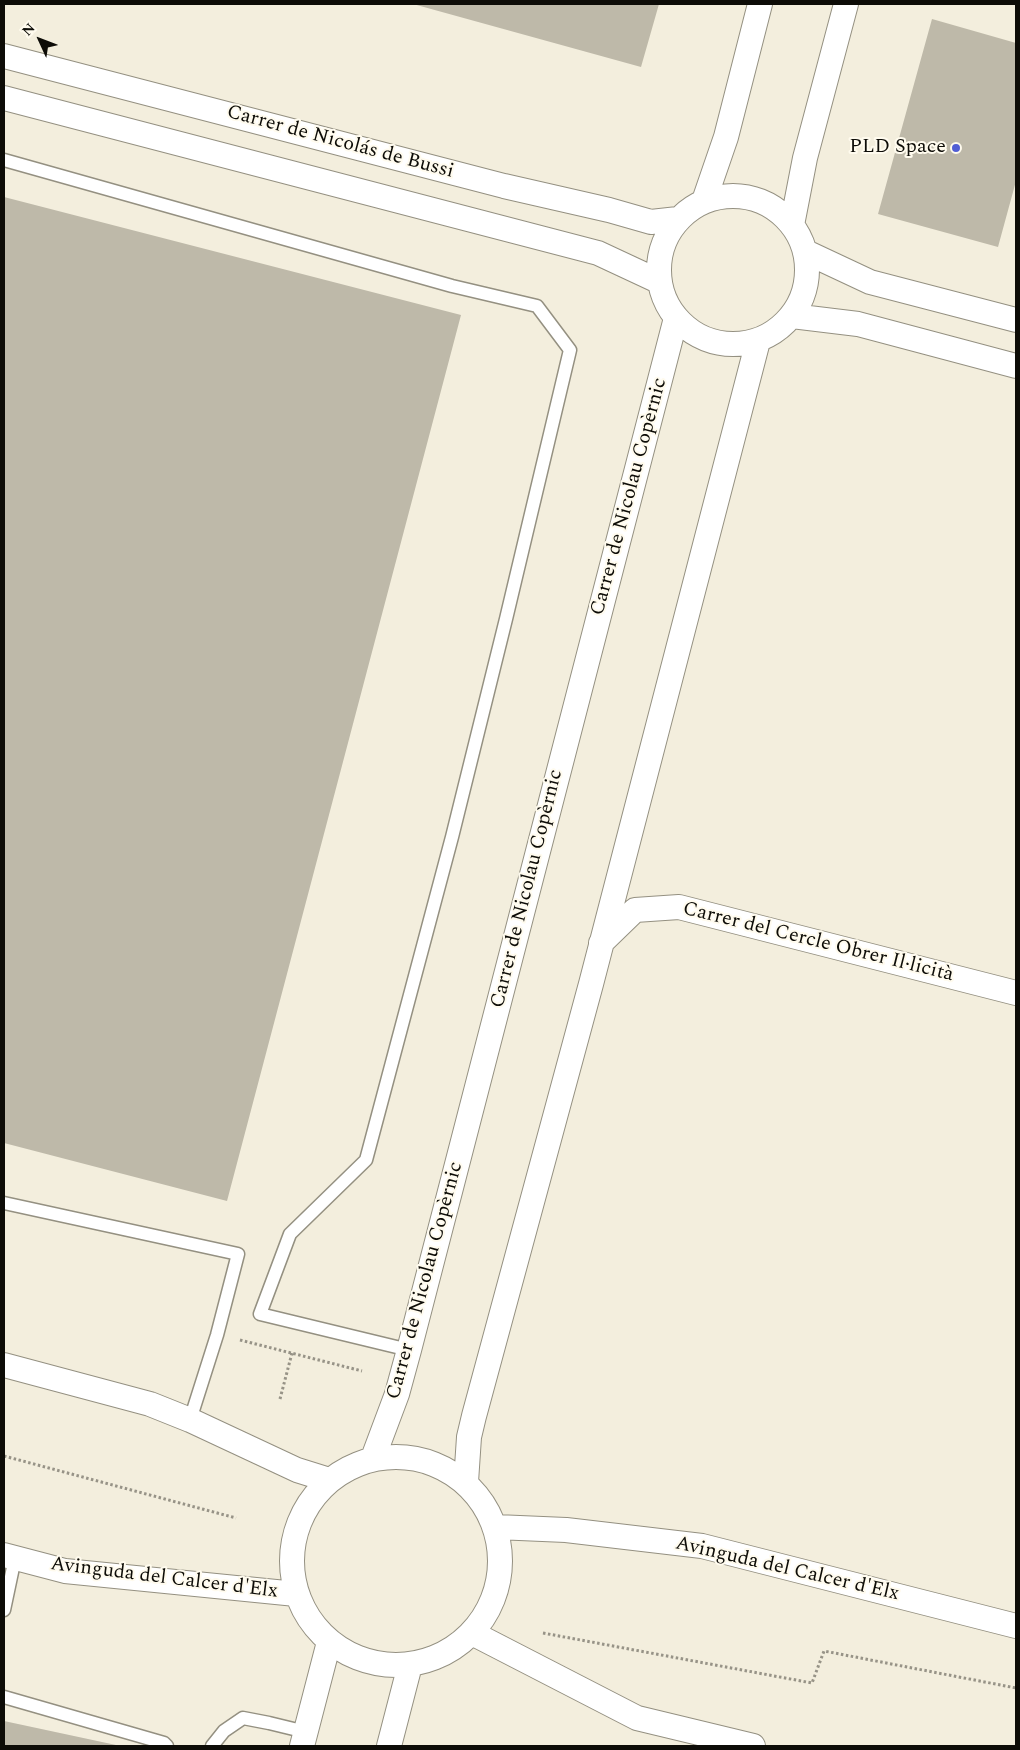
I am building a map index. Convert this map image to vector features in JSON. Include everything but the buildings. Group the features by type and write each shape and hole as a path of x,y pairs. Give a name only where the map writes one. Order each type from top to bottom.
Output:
{"street":[{"path":"704,200 726,137 760,4"},
{"path":"792,225 805,158 846,4"},
{"name":"Carrer de Nicolás de Bussi","path":"4,56 650,222 678,219"},
{"name":"Carrer de Nicolás de Bussi","path":"4,98 598,253 658,281"},
{"path":"730,195 759,200 784,215 801,238 806,252 808,267 803,296 792,316 784,324 758,341 735,346 707,341 682,325 664,300 658,281 658,266 662,246 678,219 704,200 730,195"},
{"path":"806,252 870,282 1016,320"},
{"path":"792,316 858,324 1016,366"},
{"name":"Carrer de Nicolau Copèrnic","path":"373,1458 397,1394 409,1350 676,318"},
{"path":"466,1482 468,1438 601,942 758,341"},
{"name":"Carrer del Cercle Obrer Il·licità","path":"601,942 635,910 679,907 1016,994"},
{"path":"4,1365 150,1404 190,1420 298,1470 329,1480"},
{"path":"406,1456 440,1465 466,1482 488,1510 496,1527 501,1555 496,1591 472,1633 462,1642 428,1661 410,1665 366,1662 329,1642 304,1614 292,1579 295,1531 319,1489 351,1466 373,1458 406,1456"},
{"name":"Avinguda del Calcer d'Elx","path":"496,1527 566,1530 702,1546 1016,1626"},
{"name":"Avinguda del Calcer d'Elx","path":"10,1556 65,1571 296,1594"},
{"path":"472,1633 637,1718 753,1746"},
{"path":"304,1739 329,1642"},
{"path":"389,1746 410,1665"}],"lane":[{"path":"4,160 443,283 537,306 570,350 454,828 366,1160 290,1234 260,1314 409,1350"},
{"path":"4,1203 238,1254 217,1335 190,1420"},
{"path":"4,1610 10,1556"},
{"path":"4,1698 164,1743 167,1746"},
{"path":"212,1746 224,1731 243,1718 270,1722 304,1739"}],"path":[{"path":"240,1340 362,1371"},
{"path":"280,1399 292,1353"},
{"path":"4,1456 236,1518"},
{"path":"543,1633 812,1683 824,1651 1016,1688"}],"place":[{"name":"PLD Space","path":"956,148"}]}
